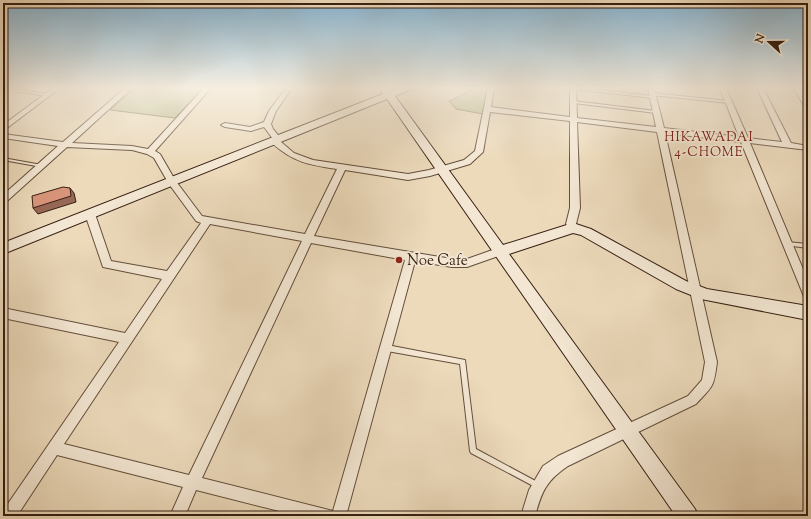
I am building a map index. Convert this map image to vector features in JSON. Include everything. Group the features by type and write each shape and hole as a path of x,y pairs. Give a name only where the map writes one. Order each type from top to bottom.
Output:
{"street":[{"path":"3,129 25,112"},
{"path":"3,200 102,112"},
{"path":"150,152 186,112"},
{"path":"272,112 267,123 269,130 288,153 298,159 408,176 430,173 467,162 479,152 486,112"},
{"path":"3,249 277,140 339,112"},
{"path":"402,112 688,516"},
{"path":"512,112 808,148"},
{"path":"573,228 571,224 575,208 574,112"},
{"path":"528,516 538,486 548,471 563,461 692,400 708,383 711,362 656,112"},
{"path":"733,112 808,294"},
{"path":"772,112 788,146"},
{"path":"225,125 251,129 267,123"},
{"path":"3,136 66,145 132,148 150,152 157,156 172,182 199,219 207,221 452,263 467,262 573,228 586,232 696,292 808,313"},
{"path":"177,516 342,167"},
{"path":"90,214 107,264 170,276"},
{"path":"8,516 207,221"},
{"path":"339,516 411,257"},
{"path":"3,313 127,339"},
{"path":"54,448 328,516"}],"lane":[{"path":"3,159 42,166"},
{"path":"787,244 808,246"},
{"path":"386,348 463,362 473,451 538,486"}],"green space":[{"path":"128,112 180,112 175,118"}],"building":[{"path":"63,187 70,188 71,196 33,208 32,196"}],"place":[{"name":"Noe Cafe","path":"399,260"}],"district":[{"name":"HIKAWADAI 4-CHOME","path":"709,144"}]}
